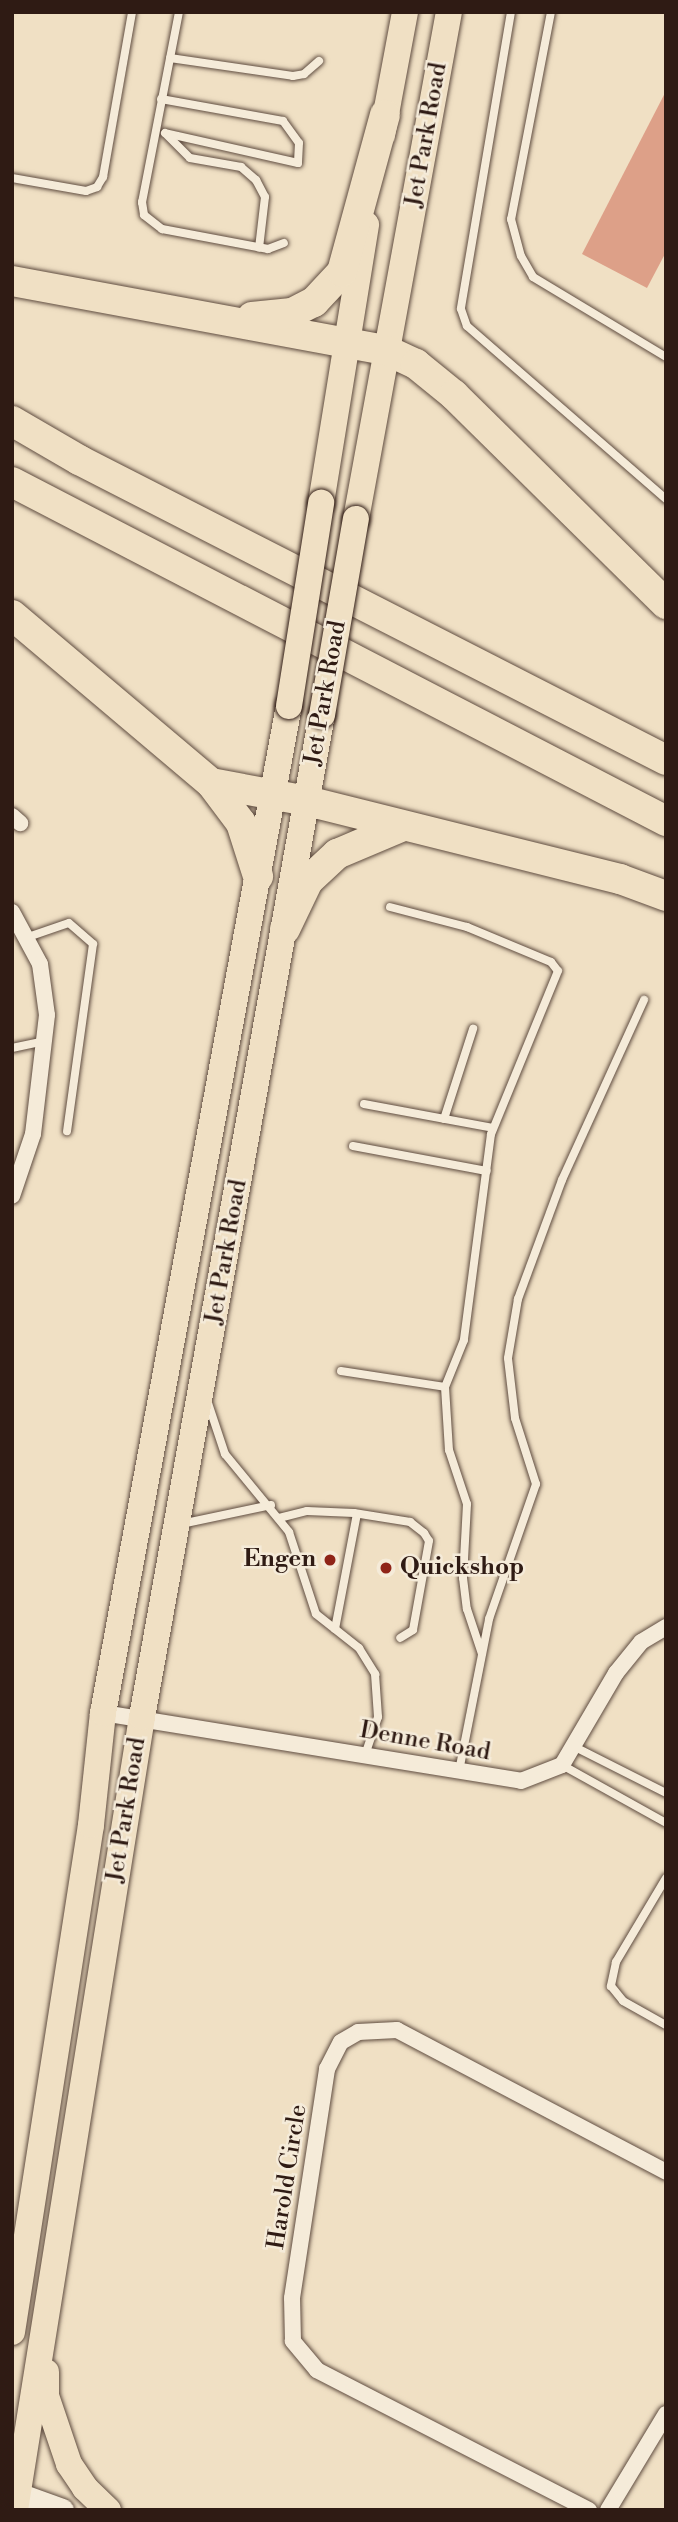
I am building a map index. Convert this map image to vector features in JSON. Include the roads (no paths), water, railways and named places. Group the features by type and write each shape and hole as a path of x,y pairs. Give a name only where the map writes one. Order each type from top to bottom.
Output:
{"highway":[{"path":"192,313 266,317 292,313 331,288 342,272 385,115"},
{"path":"12,281 388,351 416,365 454,395 666,604"},
{"path":"12,421 79,460 666,760"},
{"path":"12,482 666,821"},
{"path":"12,615 211,783 240,823 258,876"},
{"path":"211,783 307,801 620,879 666,896"},
{"path":"285,929 309,880 337,854 403,827"}],"main road":[{"name":"Jet Park Road","path":"12,2332 103,1713 289,706 346,345 405,12"},
{"name":"Jet Park Road","path":"15,2498 142,1717 449,12"},
{"path":"45,2308 46,2396 52,2418 69,2464 85,2488 108,2510"},
{"path":"15,2498 62,2510"}],"street":[{"path":"12,912 29,937 43,976 47,1040 33,1134 12,1196"},
{"path":"562,1765 616,1673 641,1642 666,1628"},
{"name":"Denne Road","path":"103,1713 142,1717 365,1755 458,1774 521,1781 562,1765"},
{"name":"Harold Circle","path":"589,2510 317,2370 293,2341 292,2298 327,2069 341,2042 358,2032 397,2031 666,2172"},
{"path":"608,2510 666,2414"}],"lane":[{"path":"12,178 86,191 97,187 103,177 132,12"},
{"path":"179,12 142,202 148,220 162,229 260,248 284,243"},
{"path":"511,12 461,309 467,326 666,499"},
{"path":"551,12 511,219 521,256 533,277 666,357"},
{"path":"170,58 293,76 304,74 319,61"},
{"path":"161,99 283,121 299,143 298,163 165,133"},
{"path":"157,127 190,158 241,167 256,180 265,197 260,248"},
{"path":"390,907 467,927 556,965 494,1128 464,1340 445,1387 449,1450 467,1504 463,1578 467,1609 482,1656"},
{"path":"29,937 69,923 93,944 67,1131"},
{"path":"458,1774 500,1582 536,1484 515,1418 508,1358 518,1299 562,1180 644,1000"},
{"path":"444,1119 474,1029"},
{"path":"12,1048 47,1040"},
{"path":"364,1104 494,1128"},
{"path":"353,1146 487,1171"},
{"path":"341,1371 445,1387"},
{"path":"203,1385 225,1454 279,1518 294,1545 308,1598 316,1614 359,1648 379,1690 378,1717 365,1755"},
{"path":"176,1525 271,1506"},
{"path":"279,1518 307,1511 358,1514 410,1522 429,1541 413,1630 400,1638"},
{"path":"335,1629 358,1514"},
{"path":"575,1747 666,1793"},
{"path":"562,1765 666,1823"},
{"path":"666,1878 616,1962 611,1986 623,2001 666,2025"}],"place":[{"name":"Engen","path":"330,1560"},
{"name":"Quickshop","path":"386,1568"}]}
